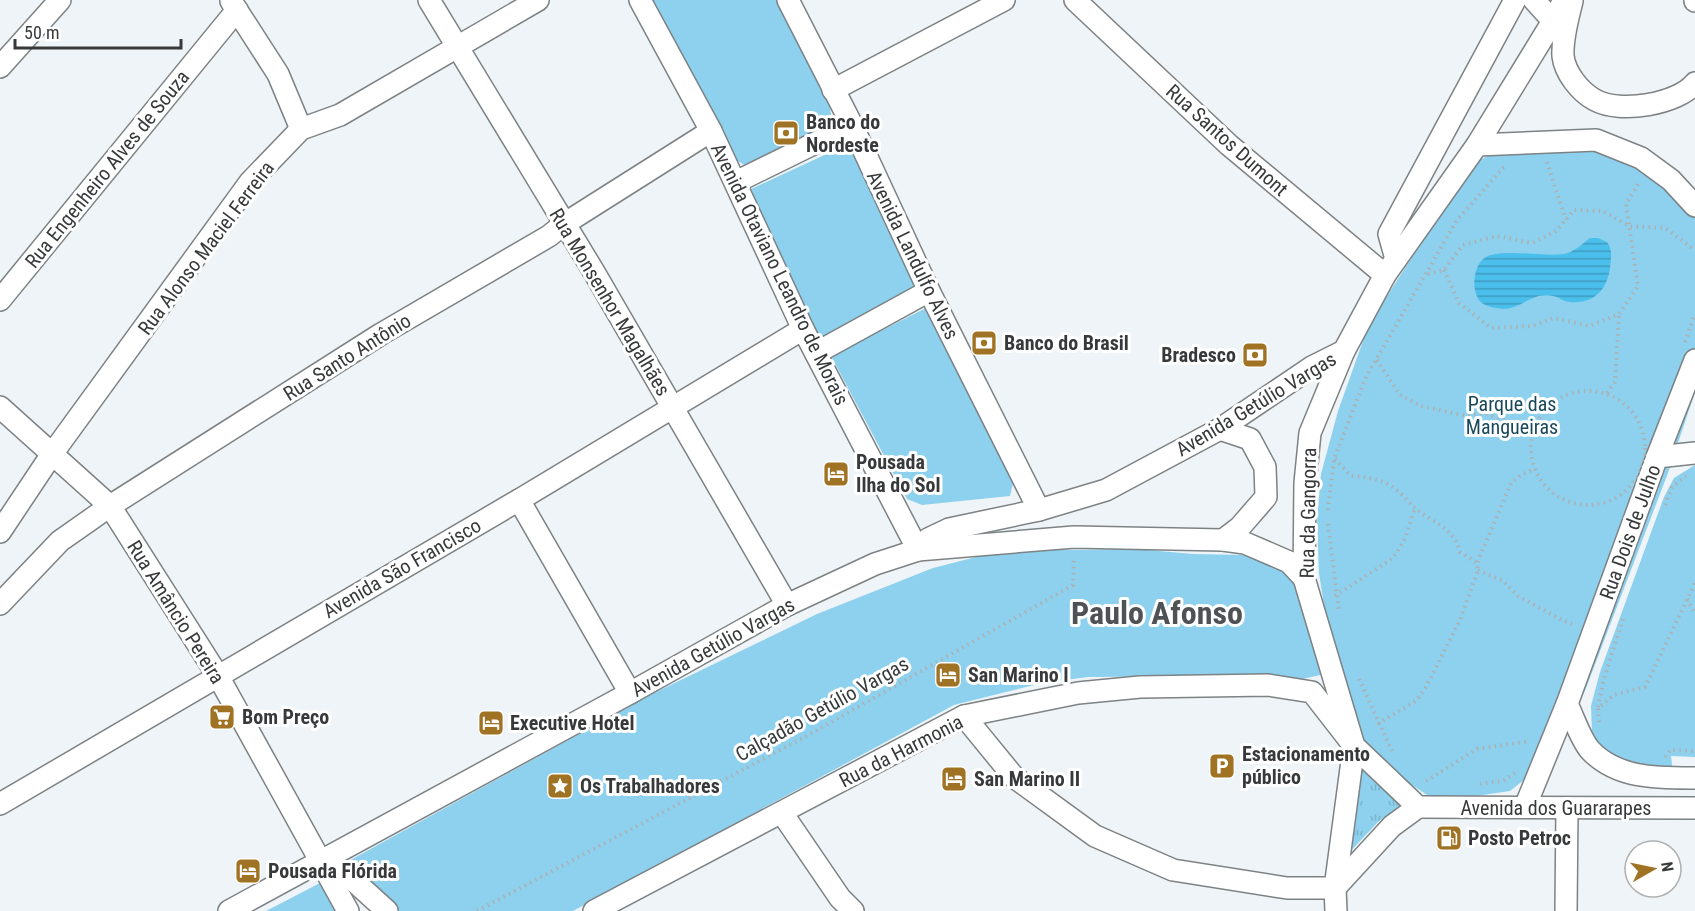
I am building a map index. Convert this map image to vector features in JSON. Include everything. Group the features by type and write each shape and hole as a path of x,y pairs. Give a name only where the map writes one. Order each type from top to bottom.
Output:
{"street":[{"path":"0,67 60,0"},
{"name":"Rua Monsenhor Magalhães","path":"429,0 564,224 787,605"},
{"name":"Rua Alonso Maciel Ferreira","path":"0,532 52,454 250,182 301,129 340,115 538,0"},
{"name":"Avenida Otaviano Leandro de Morais","path":"640,0 711,131 803,329 918,550"},
{"name":"Avenida Landulfo Alves","path":"788,0 852,125 929,291 1039,510"},
{"path":"833,90 1004,0"},
{"name":"Rua Santos Dumont","path":"1075,0 1229,145 1390,267"},
{"path":"1390,267 1389,234 1515,0"},
{"path":"1534,0 1553,21"},
{"name":"Avenida Getúlio Vargas","path":"918,550 927,539 949,529 1039,510 1106,490 1220,429 1312,367 1344,351 1390,267 1477,145 1553,21 1563,0"},
{"path":"1572,0 1563,57 1573,81 1595,100 1624,107 1656,103 1688,91 1695,83"},
{"path":"234,5 278,74 301,129"},
{"name":"Rua Engenheiro Alves de Souza","path":"0,300 234,5"},
{"path":"736,182 852,125"},
{"name":"Rua Santo Antônio","path":"0,604 60,541 110,506 381,334 549,236 564,224 711,131"},
{"path":"1477,145 1596,140 1641,158 1671,180 1695,206"},
{"path":"816,353 929,291"},
{"name":"Avenida São Francisco","path":"0,804 519,500 803,329"},
{"name":"Rua da Gangorra","path":"1336,911 1335,888 1354,746 1304,578 1305,483 1310,433 1344,351"},
{"name":"Rua Dois de Julho","path":"1525,807 1594,631 1650,457 1691,364"},
{"name":"Rua Amâncio Pereira","path":"0,407 110,506 218,676 348,911"},
{"path":"1220,429 1250,439 1265,467 1266,497 1240,527 1223,540"},
{"path":"1650,457 1693,463"},
{"path":"519,500 630,693"},
{"name":"Avenida Getúlio Vargas","path":"229,911 321,863 787,605 875,564 918,550 1074,537 1223,540 1245,543 1289,562 1304,578"},
{"name":"Rua da Harmonia","path":"596,910 963,716 1078,693 1140,687 1268,685 1312,692 1354,746"},
{"name":"Avenida dos Guararapes","path":"1567,704 1589,748 1610,767 1648,777 1695,778"},
{"path":"963,716 1014,777 1095,836 1173,870 1287,888 1335,888 1392,826 1418,807"},
{"name":"Rua da Gangorra","path":"1354,746 1418,807"},
{"name":"Avenida dos Guararapes","path":"1418,807 1695,808"},
{"path":"1566,911 1567,808"},
{"path":"782,813 840,898 853,911"},
{"path":"321,863 344,871 387,911"}],"path":[{"path":"1545,155 1566,220"},
{"path":"1340,618 1335,596 1327,519 1334,459 1366,377 1457,220 1503,168 1514,165"},
{"path":"1607,393 1615,382 1619,314 1638,286 1626,204 1642,178"},
{"path":"1427,274 1444,270 1463,244 1497,236 1532,243 1555,232 1574,210 1603,211 1629,226 1665,228 1695,250"},
{"path":"1444,270 1459,303 1491,328 1532,326 1554,318 1590,326 1619,314"},
{"path":"1691,364 1695,314"},
{"path":"1377,360 1400,395 1421,406 1467,416 1484,413 1533,430"},
{"path":"1635,489 1650,457 1643,431 1635,415 1607,393 1572,392 1555,400 1533,430 1530,450 1534,469 1545,486 1560,499 1579,505 1599,504 1618,497 1633,484 1650,457"},
{"path":"1334,459 1351,476 1371,477 1393,486 1415,508 1440,524 1457,539 1460,552 1477,563"},
{"path":"1664,508 1672,487 1693,463"},
{"path":"1378,724 1417,700 1426,687 1460,620 1478,570 1477,563 1511,483 1534,469"},
{"path":"1335,596 1393,558 1404,541 1415,508"},
{"name":"Calçadão Getúlio Vargas","path":"477,911 812,733 1073,585 1074,537"},
{"path":"1478,570 1503,581 1518,596 1564,621 1616,639"},
{"path":"1598,708 1614,695 1645,687 1695,583"},
{"path":"1687,598 1695,614"},
{"path":"1600,726 1598,708 1604,678 1624,618"},
{"path":"1355,671 1392,752"},
{"path":"1426,781 1477,749 1536,739"},
{"path":"1659,764 1670,750 1695,751"},
{"path":"1470,785 1503,781 1519,770"},
{"path":"1416,775 1431,785"}],"green space":[{"path":"652,0 787,0 828,93 832,122 761,160 744,165 729,155 719,126"},
{"name":"Parque das Mangueiras","path":"1595,134 1695,195 1695,392 1668,473 1586,688 1561,743 1530,775 1510,791 1469,797 1430,797 1354,746 1325,612 1319,573 1317,521 1321,474 1338,411 1369,324 1472,164 1495,152"},
{"path":"848,144 919,290 819,340 751,189"},
{"path":"928,307 1013,483 1010,496 922,505 907,499 831,356"},
{"path":"1695,465 1695,757 1671,756 1673,772 1653,772 1602,752 1592,733 1591,706 1600,672 1664,497 1674,478"},
{"path":"1029,548 1136,549 1261,558 1287,573 1294,580 1320,667 1320,675 1298,680 1257,676 1088,677 1042,683 954,705 573,911 396,911 345,863 652,694 817,614 933,568 984,555"},
{"path":"1354,746 1402,804 1378,822 1345,857"},
{"path":"322,882 337,911 266,911"}],"shaded area":[{"path":"1590,238 1598,238 1607,242 1611,254 1606,283 1592,298 1586,301 1570,302 1544,295 1515,306 1499,309 1480,302 1474,286 1475,273 1486,257 1502,253 1563,254 1574,250"}],"place":[{"name":"Banco do Nordeste","path":"786,133"},
{"name":"Banco do Brasil","path":"984,343"},
{"name":"Bradesco","path":"1255,355"},
{"name":"Pousada Ilha do Sol","path":"836,474"},
{"name":"San Marino I","path":"948,675"},
{"name":"Bom Preço","path":"222,717"},
{"name":"Executive Hotel","path":"491,723"},
{"name":"Estacionamento público","path":"1222,766"},
{"name":"San Marino II","path":"954,779"},
{"name":"Os Trabalhadores","path":"560,786"},
{"name":"Posto Petroc","path":"1449,838"},
{"name":"Pousada Flórida","path":"248,871"}],"district":[{"name":"Paulo Afonso","path":"1157,613"}]}
